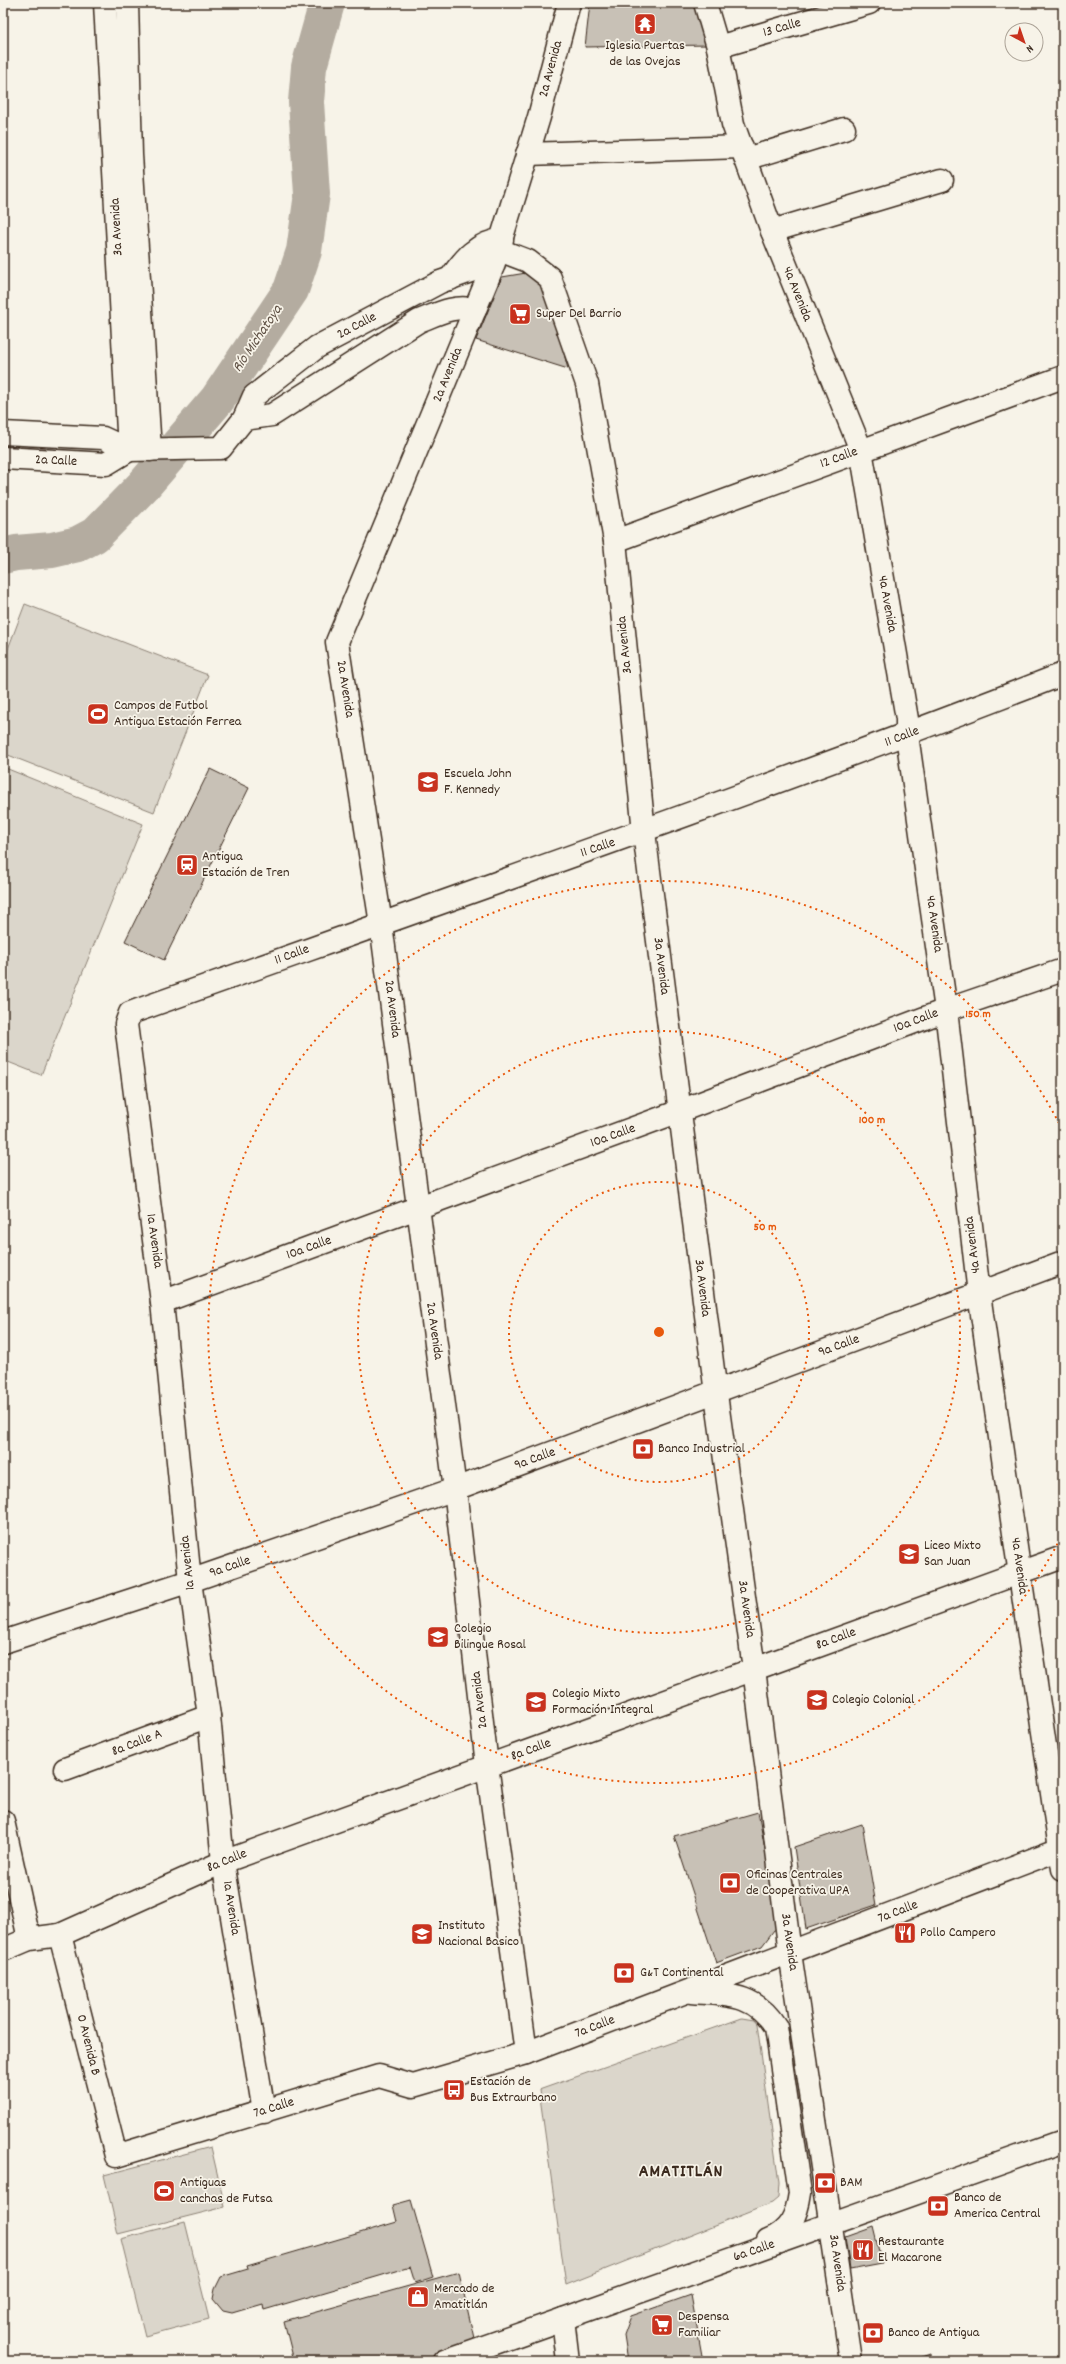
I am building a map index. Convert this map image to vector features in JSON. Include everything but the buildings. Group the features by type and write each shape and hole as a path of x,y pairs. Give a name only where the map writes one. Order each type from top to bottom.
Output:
{"street":[{"name":"3a Avenida","path":"105,3 156,450"},
{"name":"3a Avenida","path":"127,3 122,156 129,450"},
{"name":"2a Avenida","path":"526,2053 487,1766 455,1489 381,924 337,642 498,252 569,3"},
{"name":"4a Avenida","path":"705,3 718,47 733,124 772,231 861,450 907,719 907,735 946,1010 978,1294 1062,1856"},
{"name":"13 Calle","path":"718,47 869,3"},
{"path":"527,154 744,153 844,129"},
{"path":"772,231 942,180"},
{"name":"3a Avenida","path":"498,252 528,261 550,278 587,384 615,541 644,832 716,1391 754,1669 790,1953 851,2361"},
{"name":"2a Calle","path":"3,433 103,438 129,450 221,448 244,419 254,396 317,347 450,279 482,266 498,252"},
{"name":"2a Calle","path":"244,419 272,415 419,321 446,310 466,307 475,310"},
{"path":"377,316 390,339"},
{"name":"12 Calle","path":"615,541 1063,377"},
{"name":"2a Calle","path":"3,458 106,464 129,450"},
{"name":"11 Calle","path":"130,1014 644,832 907,735 1063,674"},
{"name":"10a Calle","path":"162,1302 680,1111 946,1010 1063,970"},
{"name":"1a Avenida","path":"130,1014 126,1024 162,1302 190,1581 209,1716 223,1862 264,2112"},
{"name":"9a Calle","path":"3,1642 190,1581 455,1489 1063,1262"},
{"name":"8a Calle","path":"3,1950 29,1939 60,1935 223,1862 1063,1557"},
{"name":"8a Calle A","path":"65,1770 209,1716"},
{"path":"3,1822 29,1939"},
{"name":"7a Calle","path":"116,2156 379,2076 413,2086 526,2053 790,1953 1062,1856"},
{"name":"0 Avenida B","path":"60,1935 116,2156"},
{"path":"688,1991 736,1996 748,2000 769,2016 776,2027 800,2193 798,2206 794,2218 778,2236 748,2247 737,2257"},
{"name":"6a Calle","path":"444,2361 831,2225 1063,2141"},
{"path":"563,2319 568,2361"}],"shaded area":[{"name":"Campos de Futbol Antigua Estación Ferrea","path":"25,604 208,675 154,812 3,753 3,662"},
{"path":"3,767 143,824 41,1075 3,1060"},
{"path":"742,2018 754,2020 757,2024 779,2183 778,2198 772,2203 566,2285 539,2090"},
{"name":"Antiguas canchas de Futsa","path":"211,2147 225,2207 118,2234 104,2175"},
{"name":"Antiguas canchas de Futsa","path":"185,2222 209,2319 145,2336 121,2239"}],"waterway":[{"name":"Río Michatoya","path":"3,556 16,553 52,550 78,544 95,535 144,485 217,400 291,290 304,251 312,194 306,102 309,67 327,3"}],"place":[{"name":"Iglesia Puertas de las Ovejas","path":"645,24"},
{"name":"Super Del Barrio","path":"520,314"},
{"name":"Campos de Futbol Antigua Estación Ferrea","path":"98,714"},
{"name":"Escuela John F. Kennedy","path":"428,782"},
{"name":"Antigua Estación de Tren","path":"187,865"},
{"name":"Banco Industrial","path":"643,1449"},
{"name":"Liceo Mixto San Juan","path":"909,1554"},
{"name":"Colegio Bilingue Rosal","path":"438,1637"},
{"name":"Colegio Colonial","path":"817,1700"},
{"name":"Colegio Mixto Formación Integral","path":"536,1702"},
{"name":"Oficinas Centrales de Cooperativa UPA","path":"730,1883"},
{"name":"Pollo Campero","path":"905,1933"},
{"name":"Instituto Nacional Basico","path":"422,1934"},
{"name":"G&T Continental","path":"624,1973"},
{"name":"Estación de Bus Extraurbano","path":"454,2090"},
{"name":"BAM","path":"825,2183"},
{"name":"Antiguas canchas de Futsa","path":"164,2191"},
{"name":"Banco de America Central","path":"938,2206"},
{"name":"Restaurante El Macarone","path":"863,2250"},
{"name":"Mercado de Amatitlán","path":"418,2297"},
{"name":"Despensa Familiar","path":"662,2325"},
{"name":"Banco de Antigua","path":"873,2333"}],"district":[{"name":"AMATITLÁN","path":"681,2172"}]}
